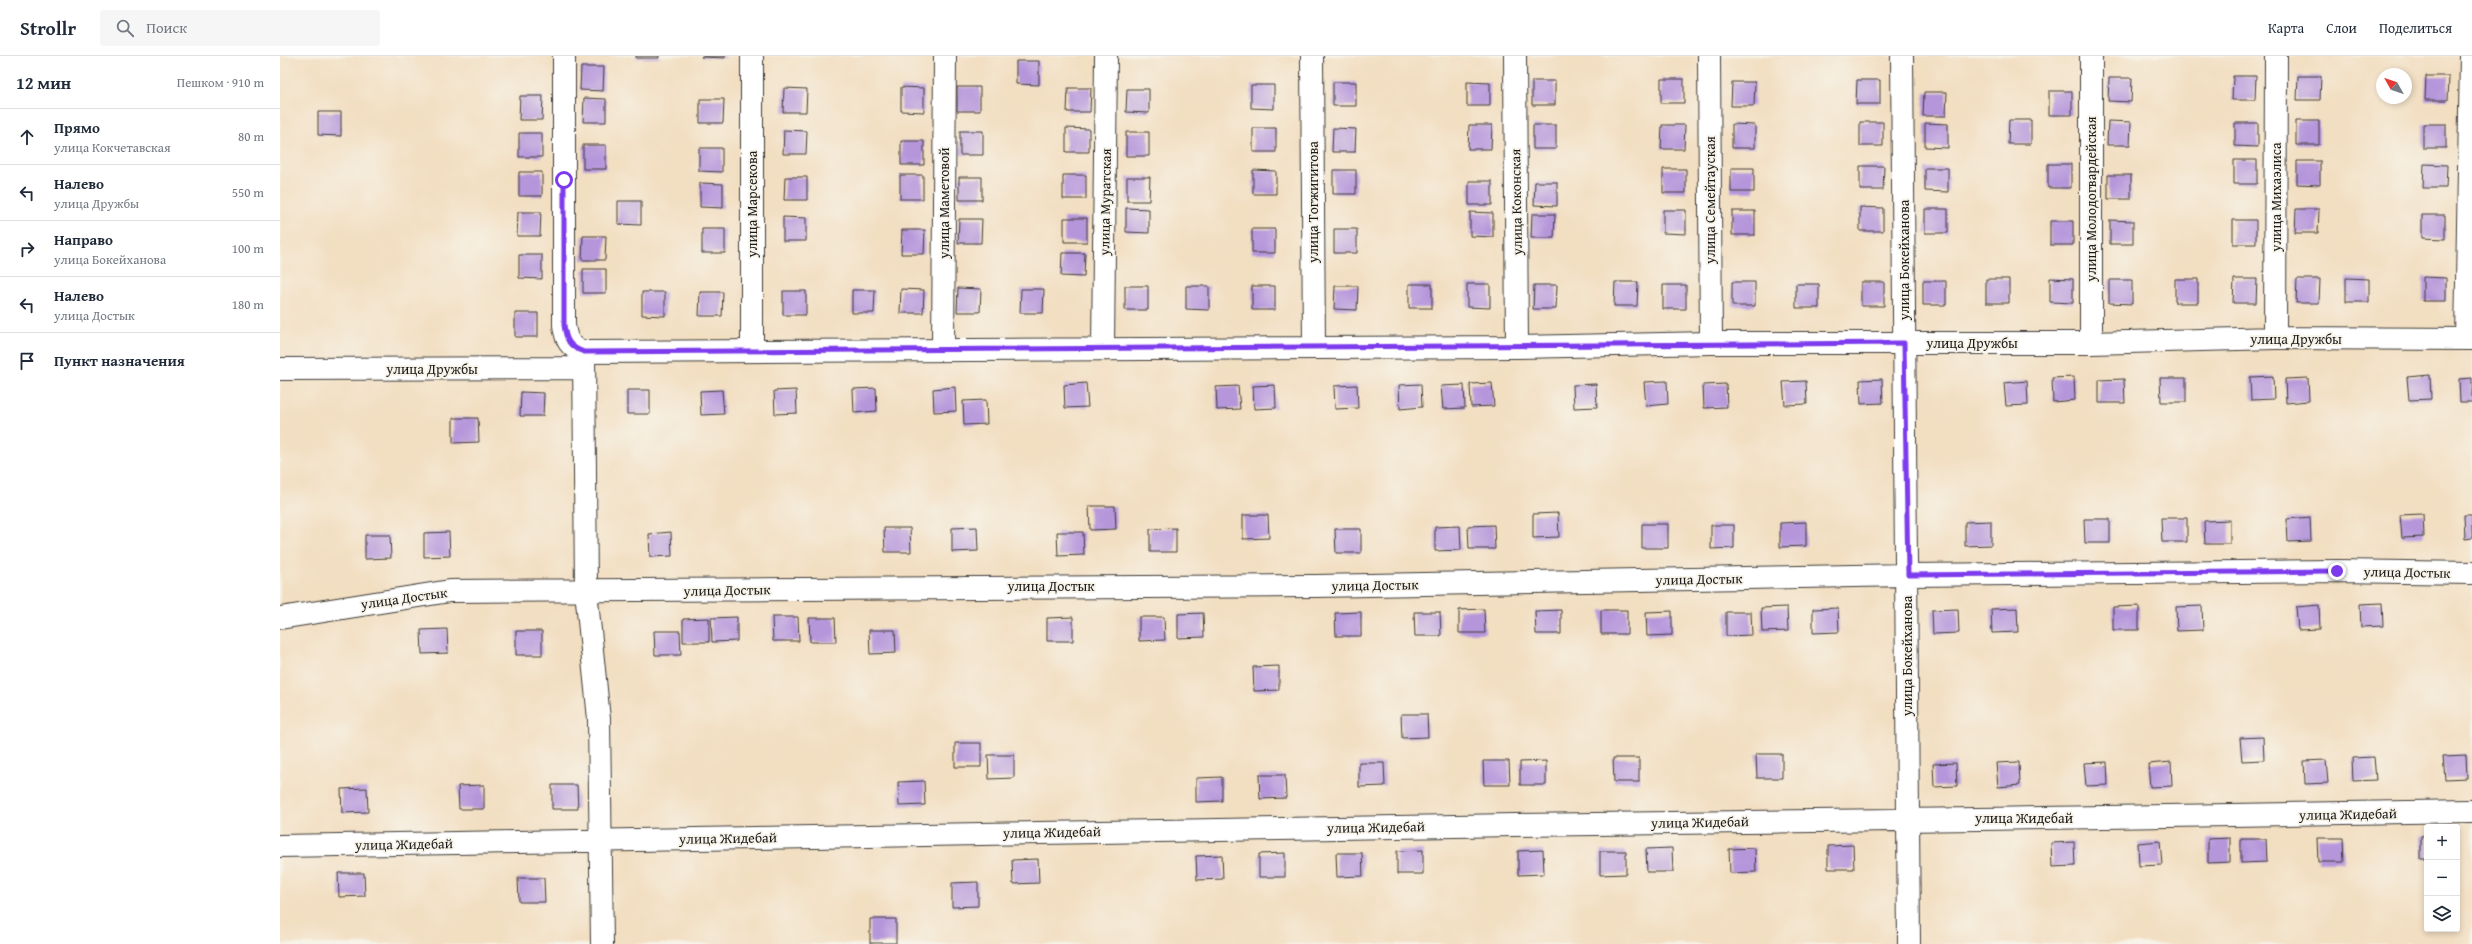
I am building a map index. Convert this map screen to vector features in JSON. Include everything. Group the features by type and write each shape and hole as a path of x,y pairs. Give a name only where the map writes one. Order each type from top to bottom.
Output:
{"street":[{"path":"564,56 564,325 566,340 583,360 586,591 599,719 602,944"},
{"name":"улица Марсекова","path":"752,56 752,351"},
{"name":"улица Маметовой","path":"943,350 945,56"},
{"name":"улица Муратская","path":"1103,348 1106,56"},
{"name":"улица Тогжигитова","path":"1312,56 1314,348"},
{"name":"улица Коконская","path":"1514,56 1517,347"},
{"name":"улица Семейтауская","path":"1709,56 1711,343"},
{"name":"улица Бокейханова","path":"1902,56 1904,343 1908,575 1907,819 1909,944"},
{"name":"улица Молодогвардейская","path":"2091,56 2092,342"},
{"name":"улица Михаэлиса","path":"2276,56 2276,338"},
{"path":"2469,339 2472,56"},
{"name":"улица Дружбы","path":"280,369 583,360 752,351 1517,347 1711,343 2092,342 2276,338 2469,339"},
{"name":"улица Достык","path":"280,618 450,591 586,591 1002,586 1316,586 1908,575 2337,571 2472,573"},
{"name":"улица Жидебай","path":"280,846 1907,819 2226,817 2472,811"}],"building":[{"path":"636,56 659,56 659,58 636,58"},
{"path":"725,56 725,58 701,57"},
{"path":"1016,61 1039,61 1039,85 1016,84"},
{"path":"581,67 604,67 603,91 580,90"},
{"path":"2233,76 2256,76 2255,100 2232,100"},
{"path":"2298,76 2321,76 2320,100 2297,100"},
{"path":"2426,76 2449,76 2448,100 2425,100"},
{"path":"2109,78 2132,78 2131,102 2108,101"},
{"path":"1661,79 1684,79 1684,103 1661,103"},
{"path":"1857,80 1880,80 1880,104 1856,104"},
{"path":"1532,81 1555,81 1555,105 1532,105"},
{"path":"1333,82 1356,82 1356,106 1333,106"},
{"path":"1467,82 1490,83 1490,106 1467,106"},
{"path":"1732,82 1755,82 1754,106 1731,106"},
{"path":"1251,85 1274,85 1274,109 1251,108"},
{"path":"901,87 924,88 924,112 901,111"},
{"path":"957,87 980,87 980,111 957,111"},
{"path":"784,88 807,89 806,112 783,112"},
{"path":"1068,88 1091,88 1090,112 1067,112"},
{"path":"1127,89 1149,89 1149,113 1126,112"},
{"path":"2049,91 2072,91 2072,115 2049,115"},
{"path":"1924,92 1947,92 1946,116 1923,116"},
{"path":"520,96 543,96 542,120 519,120"},
{"path":"584,98 606,99 606,122 583,122"},
{"path":"700,99 724,99 723,123 700,123"},
{"path":"318,112 341,112 341,136 318,135"},
{"path":"2009,120 2031,120 2031,144 2008,144"},
{"path":"2108,121 2131,122 2130,145 2107,145"},
{"path":"2296,121 2319,121 2319,145 2296,145"},
{"path":"1860,122 1883,122 1883,146 1860,146"},
{"path":"1925,123 1948,124 1948,148 1925,147"},
{"path":"2235,123 2258,123 2258,147 2235,146"},
{"path":"1732,124 1755,125 1755,148 1732,148"},
{"path":"2423,124 2446,124 2446,148 2423,148"},
{"path":"1469,125 1492,125 1491,149 1468,149"},
{"path":"1533,125 1556,125 1556,149 1533,149"},
{"path":"1662,125 1685,125 1684,149 1661,149"},
{"path":"1066,128 1089,129 1089,152 1066,152"},
{"path":"1253,128 1276,128 1276,152 1253,152"},
{"path":"1333,128 1356,129 1355,152 1332,152"},
{"path":"784,130 807,131 806,154 783,154"},
{"path":"960,131 983,131 983,155 960,155"},
{"path":"1126,132 1149,132 1149,156 1126,156"},
{"path":"519,133 542,133 542,157 519,157"},
{"path":"901,141 924,141 924,165 901,165"},
{"path":"583,145 606,145 606,169 583,169"},
{"path":"699,148 722,148 722,172 699,171"},
{"path":"2234,160 2257,160 2257,184 2234,184"},
{"path":"2297,161 2320,161 2320,185 2297,184"},
{"path":"2048,164 2071,164 2071,188 2048,188"},
{"path":"2424,164 2447,165 2446,188 2423,188"},
{"path":"1860,166 1884,166 1883,190 1860,190"},
{"path":"1731,168 1754,168 1754,192 1731,192"},
{"path":"1925,168 1948,168 1948,192 1925,191"},
{"path":"1663,169 1686,169 1686,193 1663,193"},
{"path":"1253,170 1276,171 1276,194 1253,194"},
{"path":"1333,170 1356,170 1356,194 1333,194"},
{"path":"519,172 542,172 542,196 519,196"},
{"path":"900,175 923,175 923,199 900,199"},
{"path":"1063,175 1086,175 1086,199 1063,199"},
{"path":"2108,175 2131,175 2131,199 2108,199"},
{"path":"785,177 807,177 807,200 784,200"},
{"path":"959,177 982,177 982,200 959,200"},
{"path":"1127,177 1150,177 1149,201 1127,201"},
{"path":"1469,181 1492,181 1492,205 1469,205"},
{"path":"1535,182 1557,182 1557,206 1534,205"},
{"path":"700,183 723,184 723,208 700,207"},
{"path":"618,201 641,201 641,225 618,224"},
{"path":"1860,207 1883,208 1883,231 1860,231"},
{"path":"1126,208 1149,209 1149,233 1126,232"},
{"path":"1925,209 1948,209 1948,233 1925,233"},
{"path":"2296,209 2319,209 2318,233 2295,233"},
{"path":"1663,210 1686,210 1686,234 1663,233"},
{"path":"1732,211 1755,211 1755,235 1732,235"},
{"path":"518,212 541,212 540,236 517,236"},
{"path":"1470,212 1493,213 1493,237 1470,236"},
{"path":"1532,214 1555,214 1554,238 1531,238"},
{"path":"2422,215 2445,215 2445,239 2422,238"},
{"path":"783,217 806,218 806,241 783,241"},
{"path":"1064,218 1087,218 1087,242 1064,242"},
{"path":"959,219 982,219 981,243 958,243"},
{"path":"2110,220 2133,221 2133,244 2110,244"},
{"path":"2233,220 2256,220 2256,244 2233,244"},
{"path":"2050,221 2073,221 2073,245 2050,245"},
{"path":"702,229 725,229 725,253 702,253"},
{"path":"1252,229 1275,229 1275,253 1252,253"},
{"path":"1334,229 1357,229 1357,253 1334,253"},
{"path":"902,230 925,230 924,254 901,254"},
{"path":"583,236 606,236 605,260 582,260"},
{"path":"1062,253 1085,253 1084,277 1061,276"},
{"path":"519,255 542,255 542,279 519,278"},
{"path":"583,269 606,269 606,293 583,293"},
{"path":"2423,277 2446,278 2446,301 2423,301"},
{"path":"2050,278 2073,279 2073,303 2050,302"},
{"path":"2346,278 2369,279 2369,302 2346,302"},
{"path":"1986,279 2009,279 2009,303 1986,303"},
{"path":"2175,279 2198,279 2198,303 2175,303"},
{"path":"2234,279 2257,279 2256,303 2233,303"},
{"path":"2297,279 2320,279 2319,303 2296,303"},
{"path":"2109,280 2132,280 2132,304 2109,303"},
{"path":"1923,281 1946,281 1946,305 1923,305"},
{"path":"1615,282 1638,282 1637,306 1614,306"},
{"path":"1732,282 1755,282 1755,306 1732,306"},
{"path":"1861,282 1884,282 1884,306 1861,306"},
{"path":"1409,284 1432,284 1432,308 1409,308"},
{"path":"1467,284 1490,284 1490,308 1467,307"},
{"path":"1796,284 1819,284 1819,308 1796,308"},
{"path":"1534,285 1557,285 1556,309 1533,309"},
{"path":"1663,285 1686,285 1686,309 1663,309"},
{"path":"1125,286 1148,286 1148,310 1125,310"},
{"path":"1186,286 1209,286 1209,310 1186,309"},
{"path":"1252,286 1275,286 1275,310 1252,310"},
{"path":"1335,286 1358,286 1357,310 1334,309"},
{"path":"958,288 981,289 980,312 957,312"},
{"path":"901,289 924,290 923,313 900,313"},
{"path":"1021,289 1044,289 1043,313 1020,313"},
{"path":"852,290 875,290 874,313 852,313"},
{"path":"783,291 806,291 806,315 783,315"},
{"path":"642,292 665,292 665,316 642,315"},
{"path":"700,292 723,292 722,316 699,316"},
{"path":"515,313 538,313 538,337 515,337"},
{"path":"2430,375 2431,399 2409,400 2407,377"},
{"path":"2273,376 2274,399 2251,400 2250,377"},
{"path":"2074,377 2075,400 2053,402 2052,378"},
{"path":"2160,378 2186,378 2186,402 2161,402"},
{"path":"2308,378 2309,401 2286,403 2285,379"},
{"path":"2472,378 2472,402 2460,402 2459,379"},
{"path":"1882,379 1883,403 1861,404 1860,380"},
{"path":"2124,379 2125,403 2099,403 2099,380"},
{"path":"1667,381 1668,404 1646,406 1644,382"},
{"path":"1806,381 1807,404 1785,405 1783,382"},
{"path":"2027,381 2028,405 2006,406 2004,383"},
{"path":"1086,383 1088,407 1065,408 1064,385"},
{"path":"1492,383 1494,406 1471,407 1470,384"},
{"path":"1421,384 1422,407 1400,409 1399,385"},
{"path":"1596,384 1597,407 1574,408 1573,385"},
{"path":"1726,384 1727,407 1704,408 1703,385"},
{"path":"1275,385 1276,408 1254,409 1253,386"},
{"path":"1357,385 1358,408 1335,409 1334,386"},
{"path":"1464,385 1465,408 1443,409 1441,386"},
{"path":"1238,386 1240,409 1217,410 1216,387"},
{"path":"955,387 956,411 934,412 933,389"},
{"path":"876,388 877,411 854,413 853,389"},
{"path":"627,390 650,390 650,414 627,414"},
{"path":"722,390 724,414 701,415 700,391"},
{"path":"796,390 797,413 775,414 774,391"},
{"path":"521,392 544,393 543,416 520,416"},
{"path":"986,400 987,424 964,425 963,401"},
{"path":"453,418 478,418 479,442 453,443"},
{"path":"1089,506 1115,506 1116,529 1090,530"},
{"path":"1558,513 1559,537 1533,538 1533,514"},
{"path":"2423,514 2424,537 2402,538 2400,515"},
{"path":"1243,515 1268,515 1269,538 1243,539"},
{"path":"2464,515 2472,515 2472,538 2465,539"},
{"path":"2310,517 2311,541 2288,542 2287,519"},
{"path":"2161,518 2187,518 2187,542 2162,542"},
{"path":"2084,519 2110,519 2110,543 2085,543"},
{"path":"2230,520 2230,544 2205,544 2204,521"},
{"path":"1991,521 1991,545 1965,546 1965,522"},
{"path":"1806,522 1806,546 1780,547 1780,523"},
{"path":"1642,524 1668,524 1668,548 1642,548"},
{"path":"1494,525 1495,549 1469,549 1468,526"},
{"path":"1711,525 1734,525 1734,548 1711,549"},
{"path":"1460,526 1461,550 1435,551 1435,527"},
{"path":"977,527 978,551 952,552 952,528"},
{"path":"884,528 910,528 911,552 885,552"},
{"path":"1176,528 1176,552 1150,552 1150,529"},
{"path":"1335,529 1361,529 1361,553 1336,553"},
{"path":"449,532 450,556 424,557 424,533"},
{"path":"671,532 672,556 650,557 649,534"},
{"path":"1057,532 1083,532 1084,555 1058,556"},
{"path":"365,535 390,535 391,558 365,559"},
{"path":"2382,603 2383,626 2361,627 2360,604"},
{"path":"2319,605 2320,629 2298,630 2296,607"},
{"path":"2139,606 2139,630 2113,630 2113,607"},
{"path":"2202,606 2203,630 2177,631 2176,607"},
{"path":"1787,607 1788,631 1762,632 1761,608"},
{"path":"1838,608 1839,632 1813,633 1813,609"},
{"path":"2017,608 2018,632 1992,633 1991,609"},
{"path":"1484,609 1485,633 1459,633 1459,610"},
{"path":"1958,609 1959,633 1933,634 1932,610"},
{"path":"1561,610 1561,634 1536,634 1535,611"},
{"path":"1601,610 1627,610 1627,634 1601,634"},
{"path":"1672,611 1672,635 1647,636 1646,612"},
{"path":"1361,612 1361,636 1336,636 1335,613"},
{"path":"1414,612 1440,612 1441,636 1415,636"},
{"path":"1726,612 1751,612 1752,635 1726,636"},
{"path":"1203,613 1204,637 1178,638 1178,614"},
{"path":"737,617 737,641 712,642 711,618"},
{"path":"772,617 798,617 799,641 773,641"},
{"path":"1073,617 1073,641 1047,641 1047,618"},
{"path":"1139,617 1164,617 1165,640 1139,641"},
{"path":"709,618 709,642 683,642 683,619"},
{"path":"809,618 835,618 836,642 810,642"},
{"path":"447,629 448,653 422,654 421,630"},
{"path":"869,630 895,630 896,653 870,654"},
{"path":"516,631 542,631 542,655 516,655"},
{"path":"654,631 680,631 681,655 655,655"},
{"path":"1279,666 1279,690 1254,691 1253,667"},
{"path":"1401,714 1427,714 1428,737 1402,738"},
{"path":"2263,737 2264,760 2242,761 2240,738"},
{"path":"955,743 981,743 981,767 955,767"},
{"path":"1756,754 1782,754 1782,778 1757,778"},
{"path":"988,755 1014,755 1014,778 989,779"},
{"path":"2466,755 2467,778 2445,779 2443,756"},
{"path":"2374,757 2376,780 2353,781 2352,758"},
{"path":"1613,758 1639,758 1639,782 1614,782"},
{"path":"2326,760 2328,783 2305,784 2304,761"},
{"path":"1483,761 1509,761 1510,785 1484,785"},
{"path":"1546,761 1546,785 1520,785 1520,762"},
{"path":"2019,762 2020,785 1998,787 1996,763"},
{"path":"2107,762 2108,785 2086,786 2084,763"},
{"path":"2171,762 2172,786 2150,787 2148,764"},
{"path":"1359,763 1384,763 1385,786 1359,787"},
{"path":"1956,763 1957,786 1934,787 1933,764"},
{"path":"1259,775 1285,775 1286,798 1260,799"},
{"path":"1222,777 1222,801 1196,802 1196,778"},
{"path":"924,781 925,805 899,806 898,782"},
{"path":"484,785 484,809 459,809 458,786"},
{"path":"552,785 577,785 578,809 552,809"},
{"path":"367,788 368,812 342,813 341,789"},
{"path":"2421,836 2424,836 2424,859 2421,859"},
{"path":"2230,838 2230,862 2208,863 2208,839"},
{"path":"2317,838 2343,838 2344,862 2318,862"},
{"path":"2241,839 2266,839 2267,862 2241,863"},
{"path":"2160,841 2162,865 2139,866 2138,843"},
{"path":"2074,842 2075,866 2052,867 2051,843"},
{"path":"1853,845 1854,869 1828,869 1828,846"},
{"path":"1672,848 1673,872 1647,872 1646,849"},
{"path":"1755,848 1756,872 1730,873 1729,849"},
{"path":"1423,850 1423,874 1397,874 1397,851"},
{"path":"1543,850 1544,874 1518,875 1518,851"},
{"path":"1600,851 1626,851 1626,874 1600,875"},
{"path":"1285,853 1285,877 1259,877 1259,854"},
{"path":"1336,853 1362,853 1363,876 1337,877"},
{"path":"1222,855 1223,879 1197,880 1196,856"},
{"path":"1038,859 1039,883 1013,884 1012,860"},
{"path":"338,873 364,873 365,896 339,897"},
{"path":"518,878 544,878 545,902 519,902"},
{"path":"978,882 978,906 952,907 952,883"},
{"path":"870,919 896,919 896,943 870,943"}],"route":[{"path":"564,180 564,325 566,340 574,348 584,352 1103,348 1517,347 1711,343 1904,343 1908,575 2337,571"}]}
